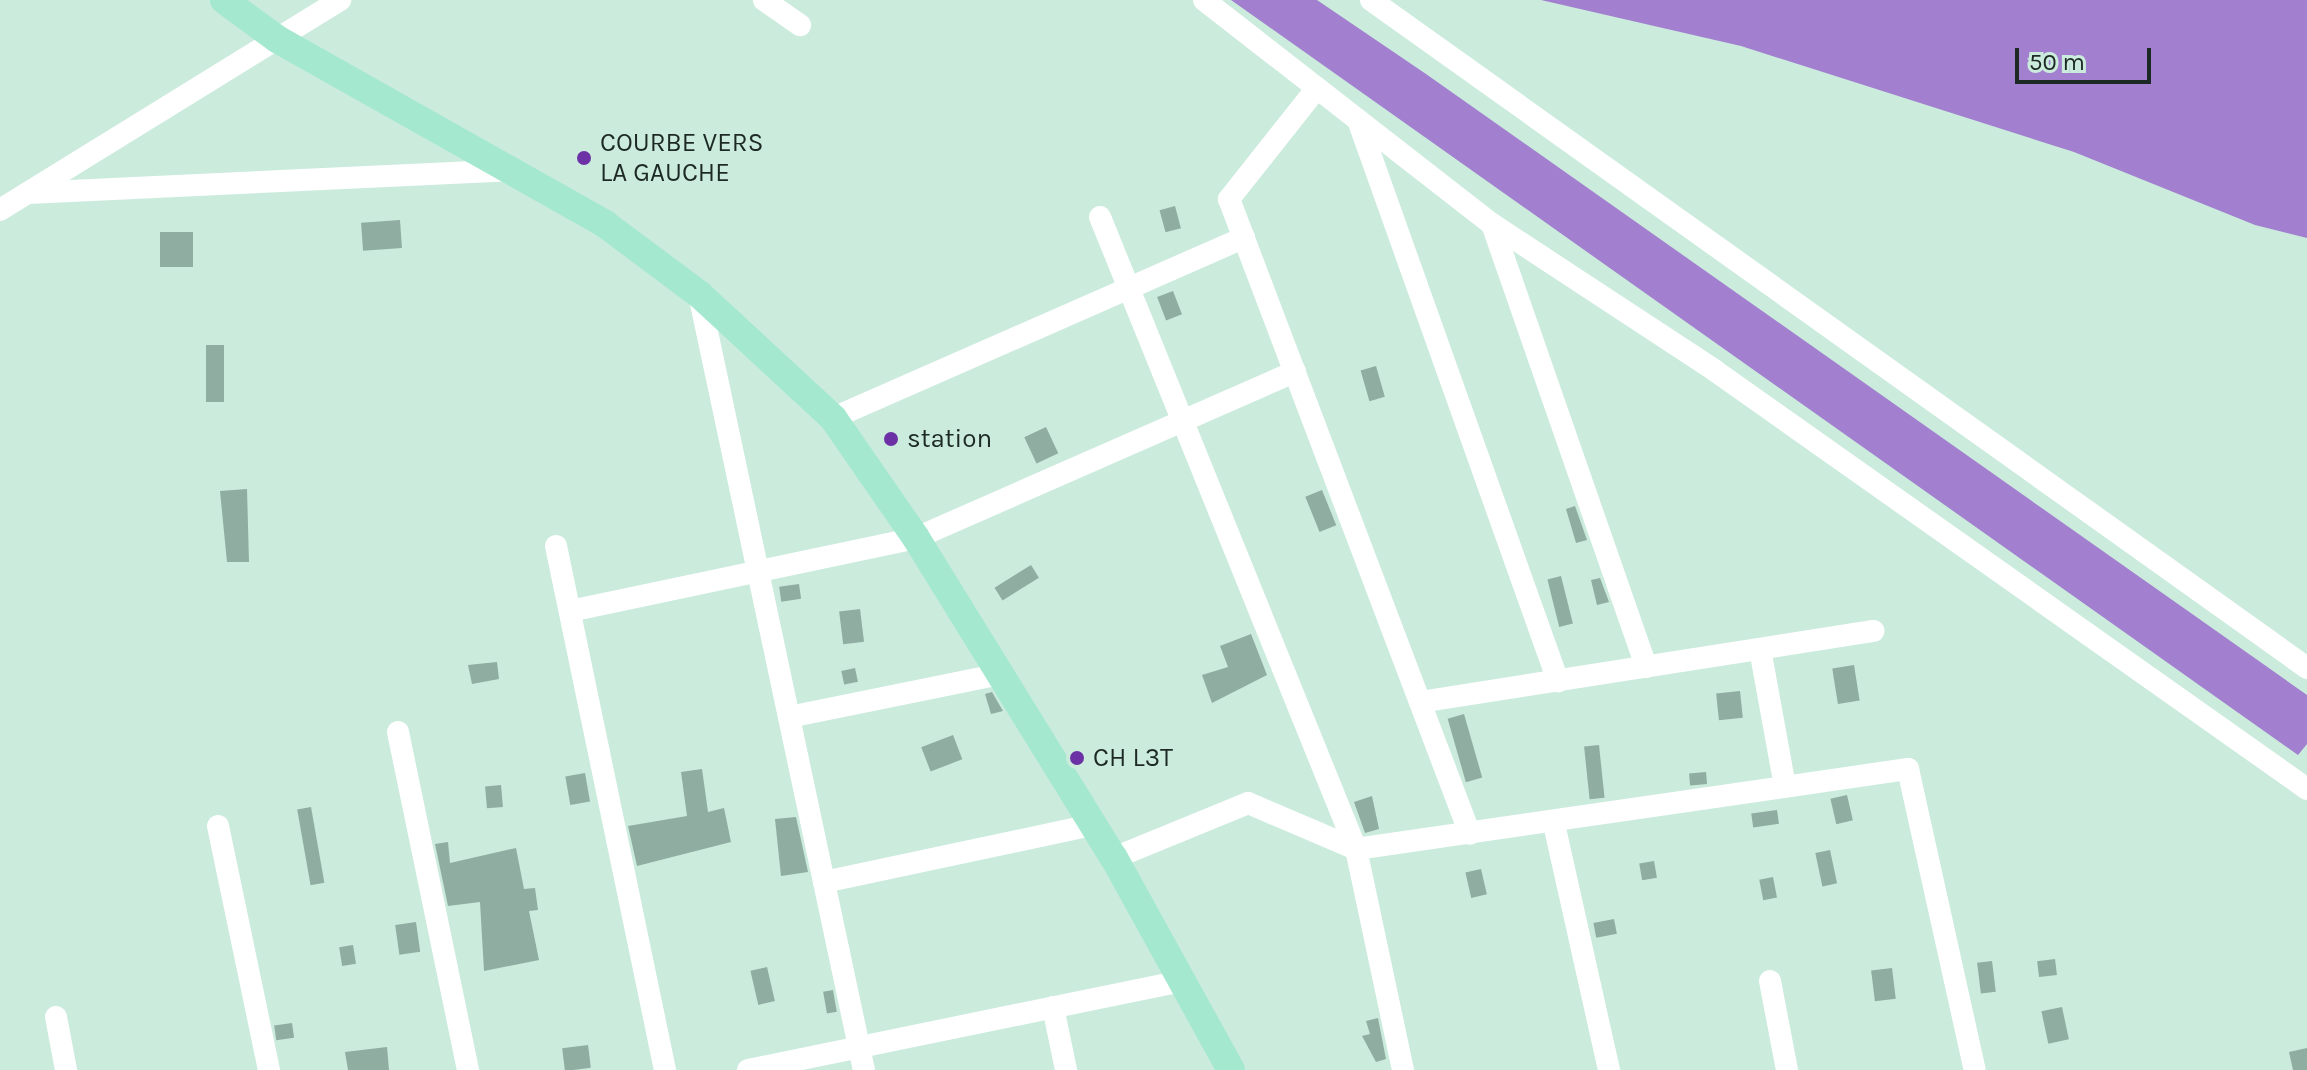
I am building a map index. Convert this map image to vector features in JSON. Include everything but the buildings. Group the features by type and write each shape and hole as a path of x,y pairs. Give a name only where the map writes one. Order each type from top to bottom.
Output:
{"main road":[{"path":"224,0 277,39 517,170 605,224 699,294 833,418 916,538 1114,858 1231,1070"}],"street":[{"path":"0,210 340,0"},
{"path":"764,0 800,25"},
{"path":"1204,0 1492,224 1714,370 2307,789"},
{"path":"1371,0 2307,668"},
{"path":"1317,88 1229,199 1470,834"},
{"path":"1358,120 1558,681"},
{"path":"28,193 517,170"},
{"path":"1100,217 1356,849 1403,1070"},
{"path":"1492,224 1646,667"},
{"path":"833,418 1244,238"},
{"path":"699,294 864,1070"},
{"path":"570,611 758,574 916,538 1295,372"},
{"path":"556,546 665,1070"},
{"path":"1420,702 1873,631"},
{"path":"1760,649 1785,787"},
{"path":"789,717 1001,674"},
{"path":"398,732 468,1070"},
{"path":"1114,858 1248,803 1356,849 1554,824 1908,769 1975,1070"},
{"path":"1554,824 1609,1070"},
{"path":"824,882 1093,825"},
{"path":"218,826 269,1070"},
{"path":"748,1070 1182,981"},
{"path":"1770,981 1787,1070"},
{"path":"1053,1007 1066,1070"},
{"path":"56,1017 66,1070"}],"shaded area":[{"path":"1231,0 1317,0 1426,74 2307,695 2307,744 2298,755"},
{"path":"1541,0 2307,0 2307,238 2255,225 2074,152 1741,46"}],"place":[{"name":"COURBE VERS LA GAUCHE","path":"584,158"},
{"name":"station","path":"891,439"},
{"name":"CH L3T","path":"1077,758"}]}
